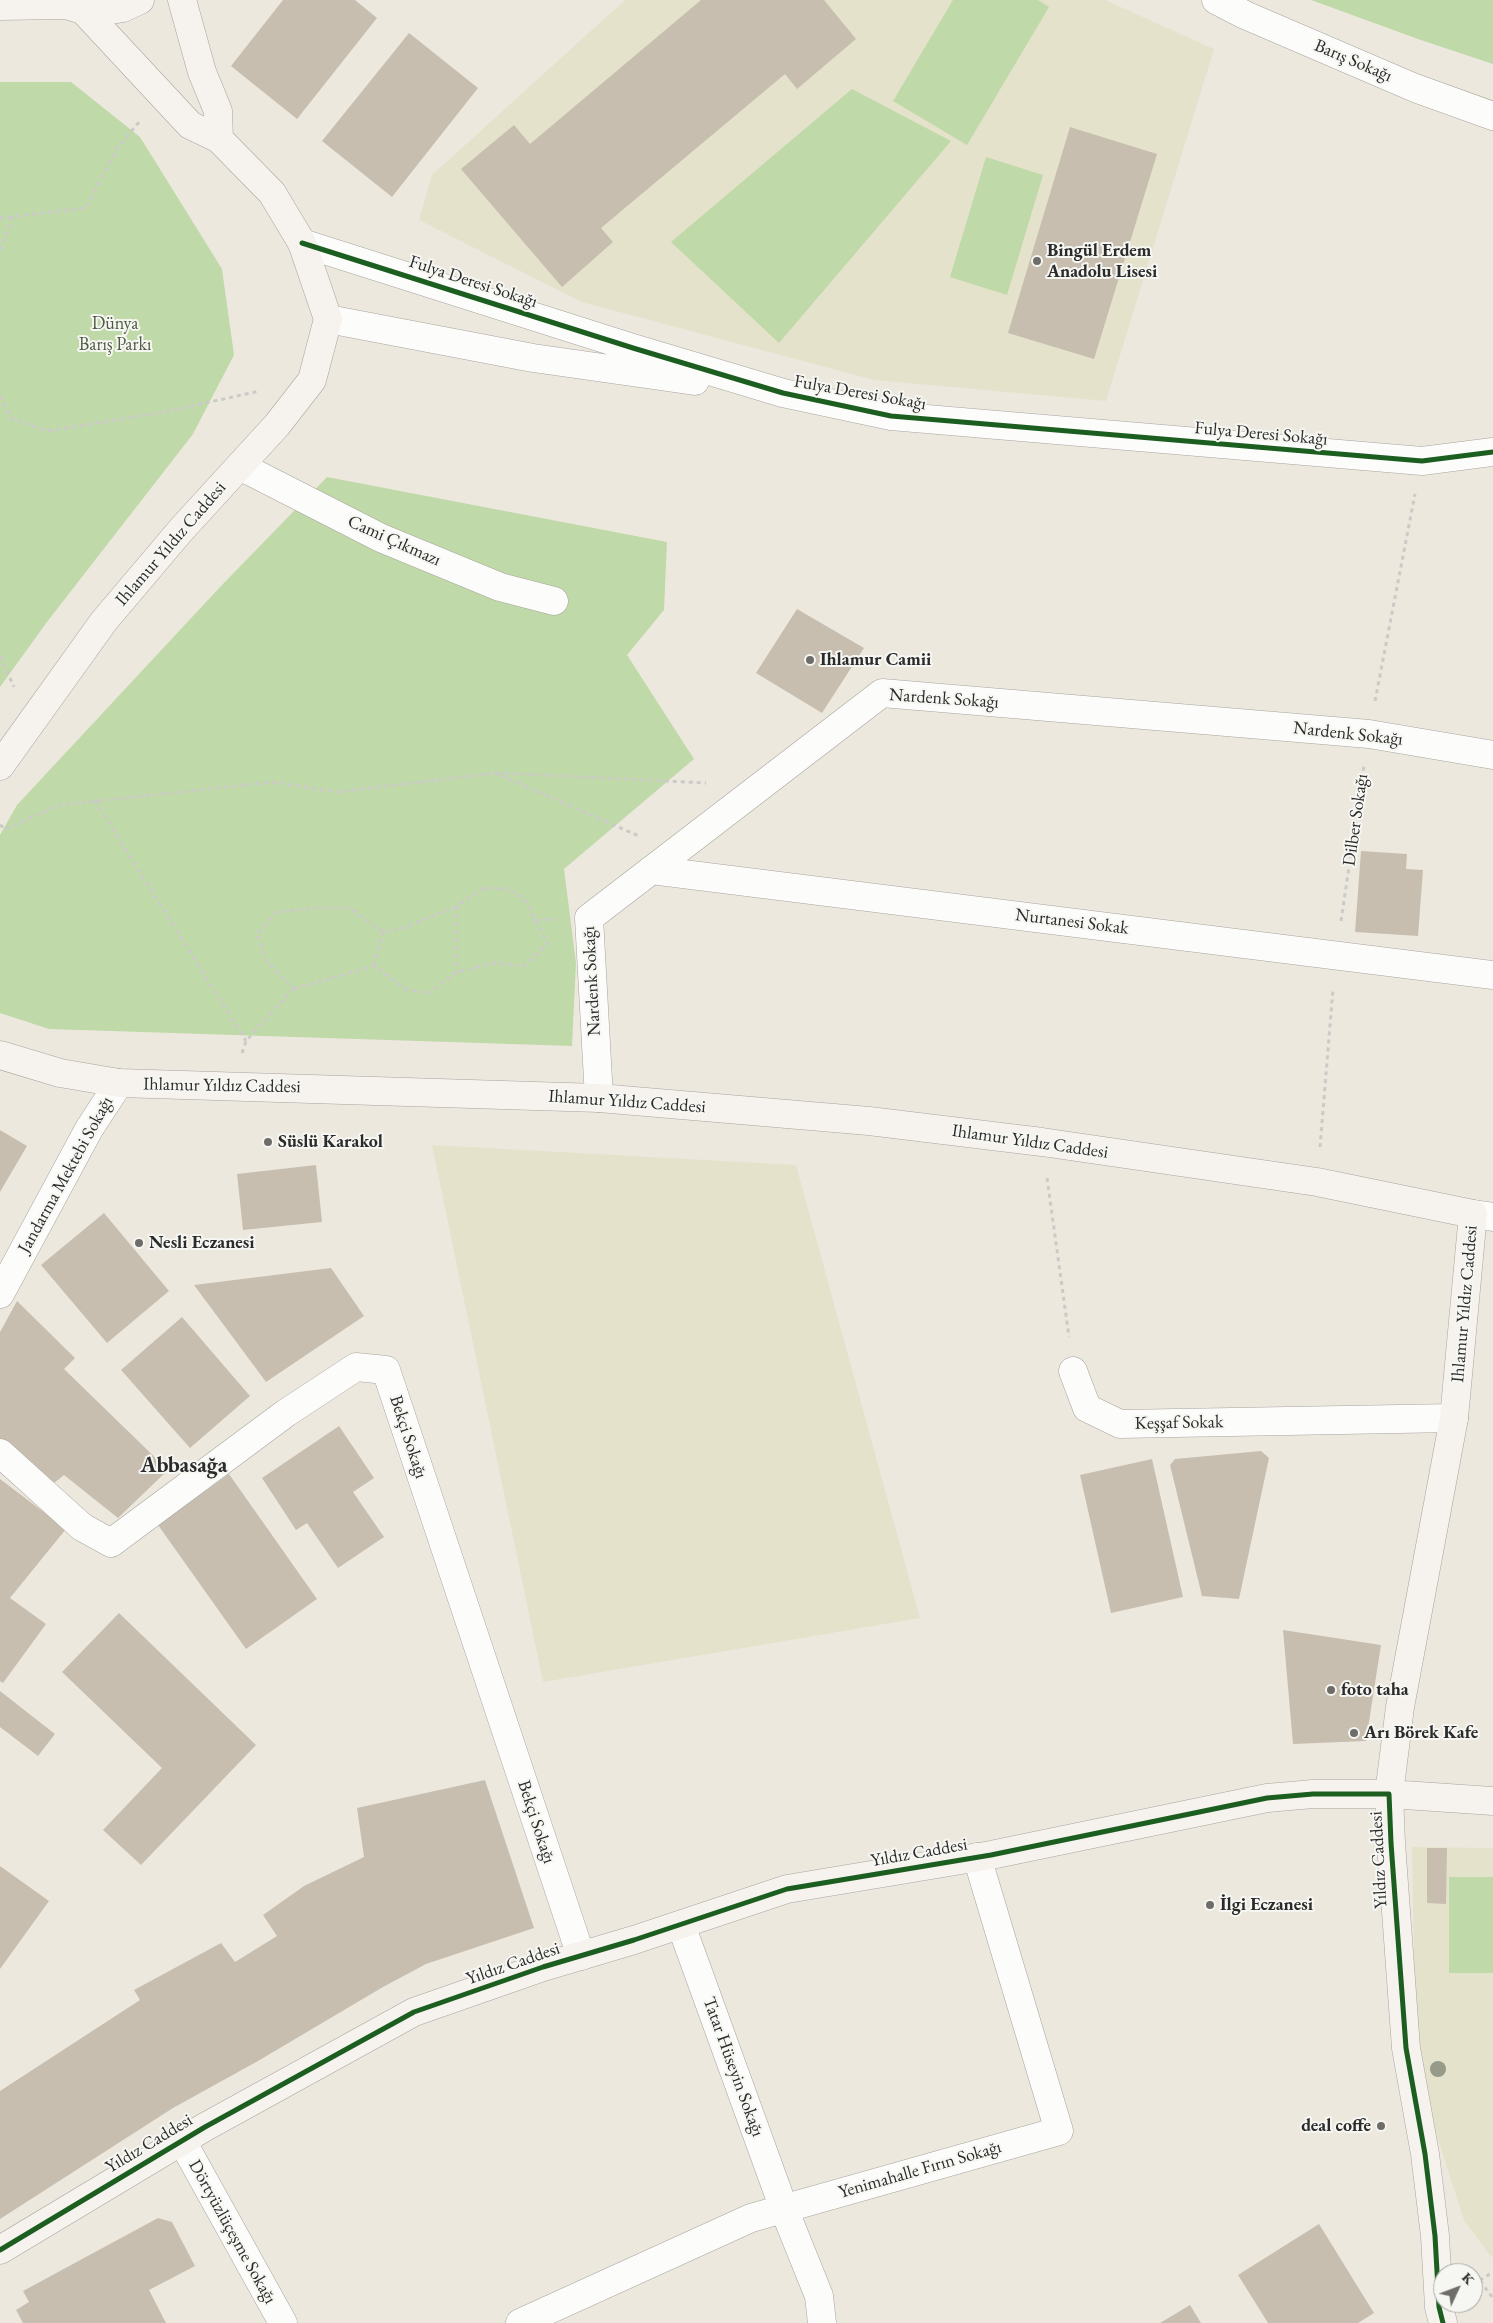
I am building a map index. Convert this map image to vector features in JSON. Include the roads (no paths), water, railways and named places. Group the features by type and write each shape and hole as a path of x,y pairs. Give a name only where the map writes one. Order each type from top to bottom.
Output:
{"main road":[{"path":"0,6 65,5 105,11 123,8 140,0"},
{"path":"182,0 202,72 218,111 219,139"},
{"path":"65,5 162,95 190,125 219,139 272,193 302,243 328,319"},
{"name":"Ihlamur Yıldız Caddesi","path":"0,766 104,621 181,530 277,424 312,380 328,319"},
{"name":"Ihlamur Yıldız Caddesi","path":"0,1055 60,1073 118,1084 599,1098 869,1121 1042,1142 1317,1182 1483,1216 1454,1418 1400,1707 1389,1794"},
{"name":"Yıldız Caddesi","path":"0,2250 182,2141 414,2012 543,1967 681,1925 787,1889 977,1857 1268,1798 1313,1794 1389,1794 1493,1801"},
{"name":"Yıldız Caddesi","path":"1389,1794 1391,1853 1406,2048 1425,2154 1439,2307 1443,2323"}],"street":[{"name":"Barış Sokağı","path":"1216,0 1415,88 1493,116"},
{"name":"Fulya Deresi Sokağı","path":"302,243 633,348 783,393"},
{"name":"Fulya Deresi Sokağı","path":"328,319 533,358 783,393 904,418 1422,461 1493,452"},
{"name":"Cami Çıkmazı","path":"240,466 381,538 500,587 554,601"},
{"name":"Nardenk Sokağı","path":"599,1098 589,918 882,693 1369,734 1493,755"},
{"name":"Nurtanesi Sokak","path":"651,870 1493,975"},
{"name":"Jandarma Mektebi Sokağı","path":"0,1294 89,1129 118,1084"},
{"name":"Bekçi Sokağı","path":"0,1453 82,1526 111,1543 286,1413 356,1367 386,1370 581,1956"},
{"name":"Keşşaf Sokak","path":"1073,1372 1087,1408 1120,1424 1454,1418"},
{"name":"Yenimahalle Fırın Sokağı","path":"520,2323 751,2218 1059,2131 977,1857"},
{"name":"Tatar Hüseyin Sokağı","path":"681,1925 784,2209 819,2296 822,2323"},
{"name":"Dörtyüzlüçeşme Sokağı","path":"182,2141 283,2323"}],"place":[{"name":"Bingül Erdem Anadolu Lisesi","path":"1037,261"},
{"name":"Ihlamur Camii","path":"810,660"},
{"name":"Süslü Karakol","path":"268,1142"},
{"name":"Nesli Eczanesi","path":"139,1243"},
{"name":"foto taha","path":"1331,1690"},
{"name":"Arı Börek Kafe","path":"1354,1733"},
{"name":"İlgi Eczanesi","path":"1210,1905"},
{"name":"deal coffe","path":"1381,2126"}],"district":[{"name":"Abbasağa","path":"184,1466"}],"park label":[{"name":"Dünya Barış Parkı","path":"115,334"}]}
